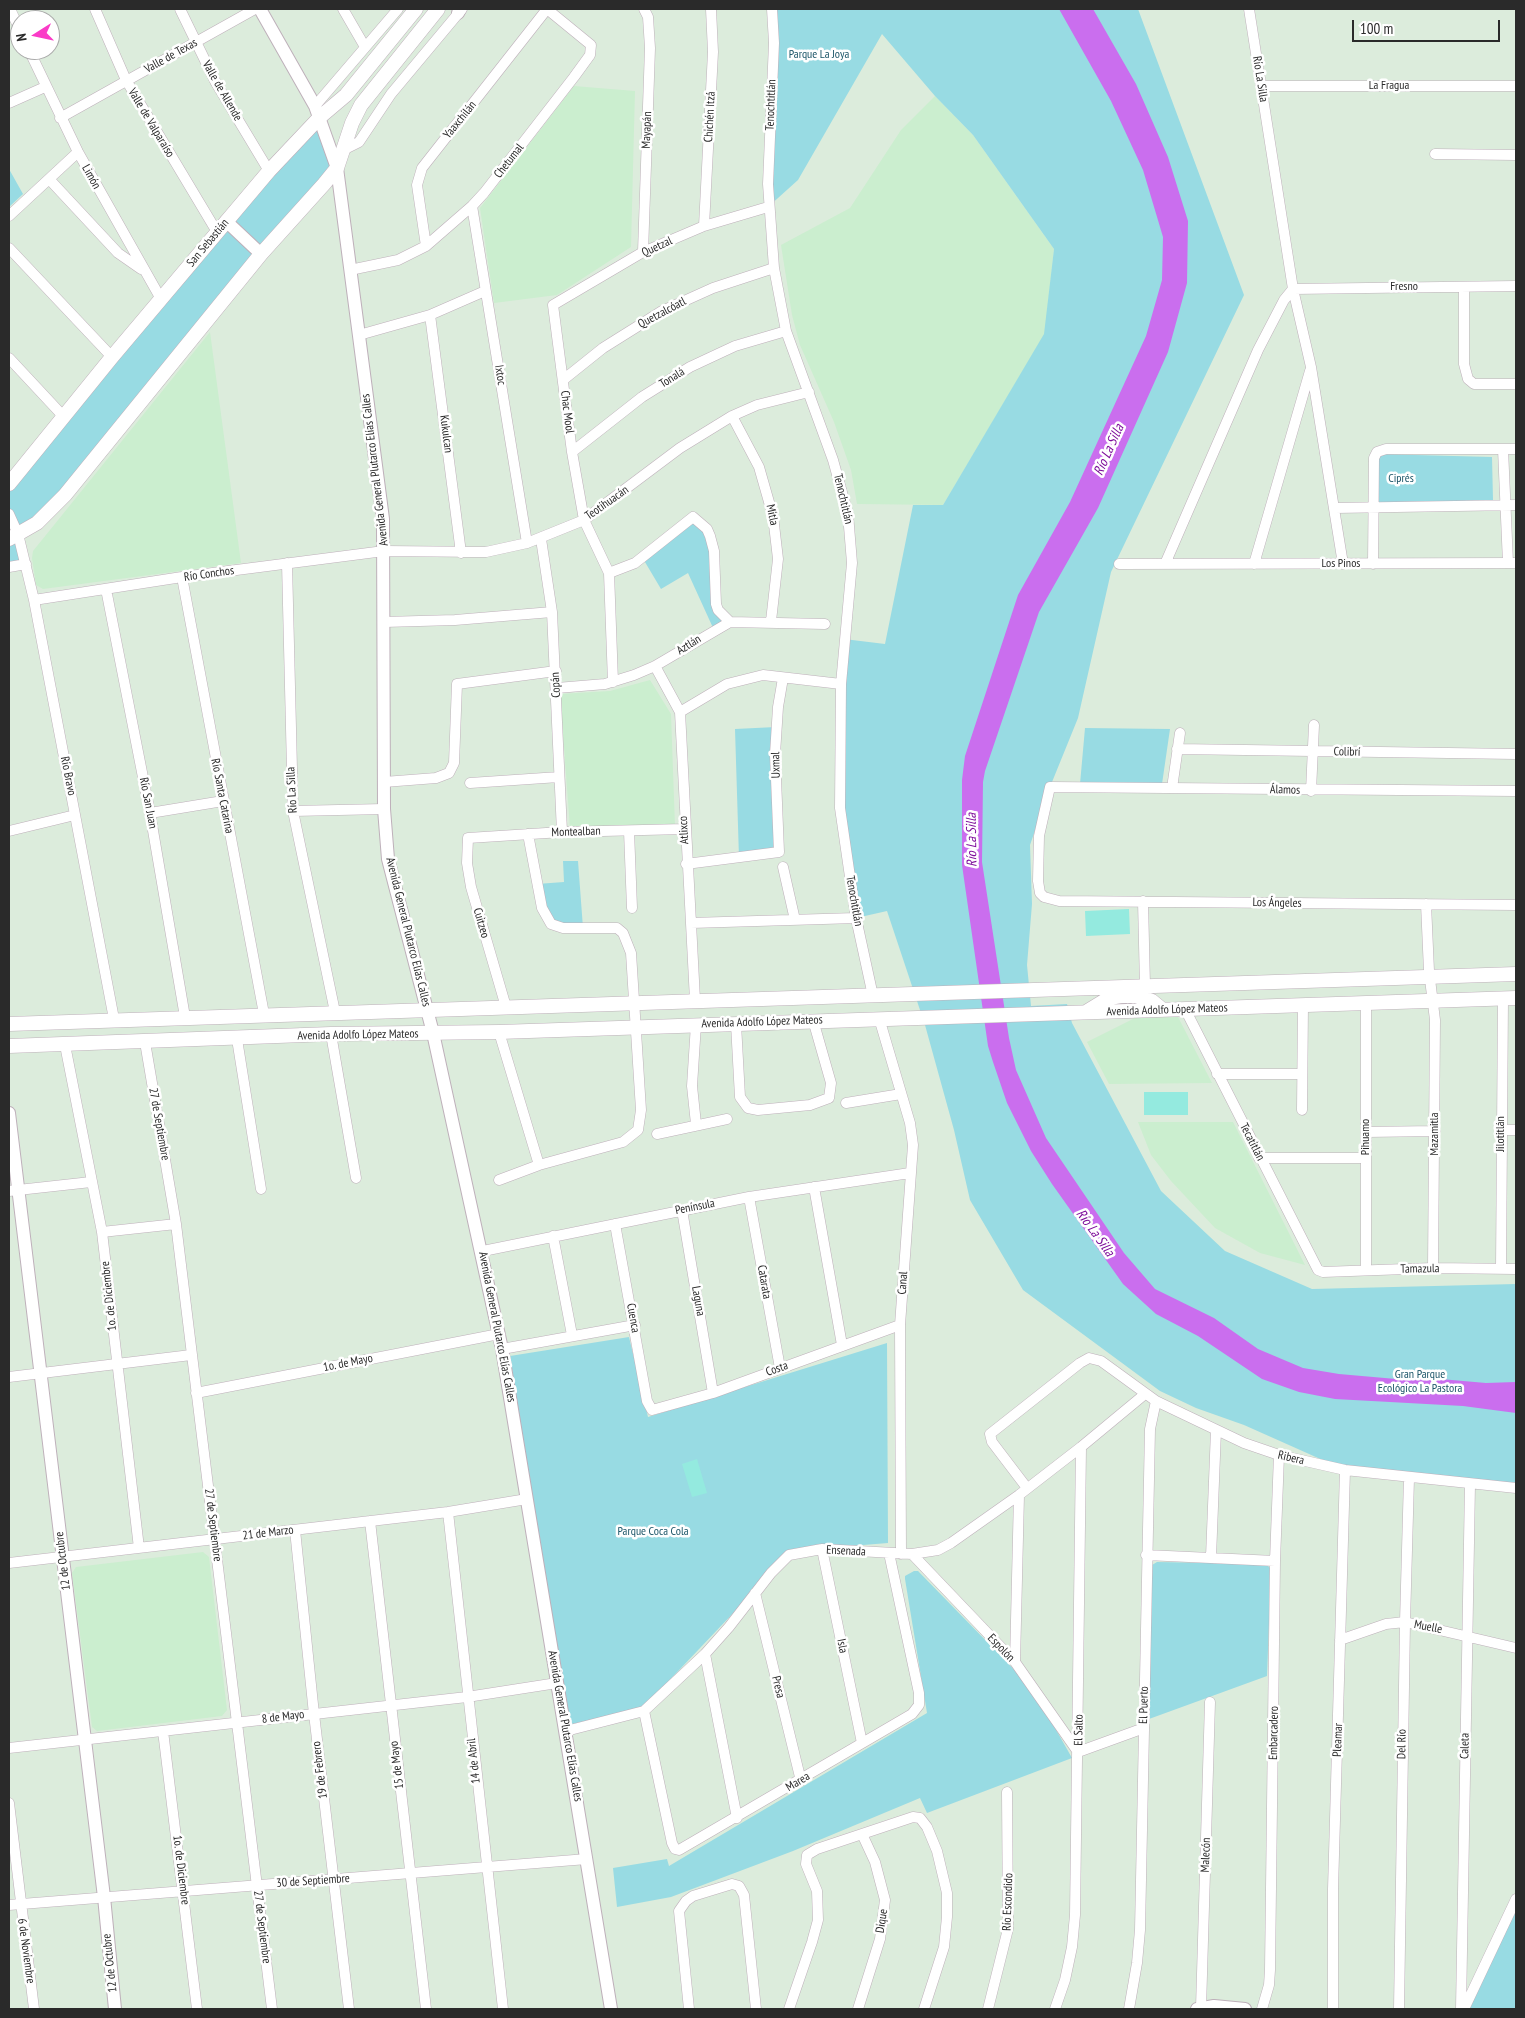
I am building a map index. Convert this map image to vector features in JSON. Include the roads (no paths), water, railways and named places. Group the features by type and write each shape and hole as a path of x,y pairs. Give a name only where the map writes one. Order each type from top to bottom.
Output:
{"main road":[{"name":"San Sebastián","path":"11,477 64,417 318,111 346,95 416,9"},
{"path":"13,537 46,516 65,495 261,254 337,168 352,123 361,105 438,9"},
{"name":"Avenida Adolfo López Mateos","path":"9,1024 264,1014 1516,974"},
{"name":"Avenida Adolfo López Mateos","path":"9,1046 331,1034 499,1032 1509,998"}],"street":[{"name":"Valle de Valparaíso","path":"95,9 126,80 217,232"},
{"name":"Valle de Allende","path":"180,9 195,43 269,171"},
{"name":"Valle de Texas","path":"60,118 255,9"},
{"name":"Avenida General Plutarco Elías Calles","path":"260,9 318,111 337,168 382,513 384,551 384,809 391,873 428,1010 502,1349 611,2009"},
{"path":"343,9 365,46"},
{"name":"San Sebastián","path":"318,111 365,46 398,9"},
{"name":"Chetumal","path":"350,270 398,260 426,246 472,206 591,53 590,42 547,9"},
{"name":"Yaaxchilán","path":"426,246 417,185 422,168 547,9"},
{"name":"Mayapán","path":"643,252 650,48 648,17 644,9"},
{"name":"Chichén Itzá","path":"704,226 713,52 711,9"},
{"name":"Tenochtitlán","path":"772,9 774,43 768,207 774,268 786,331 842,489 851,538 850,588 841,684 840,808 856,918 873,996"},
{"name":"Río La Silla","path":"1249,9 1293,289 1311,367 1343,564"},
{"path":"343,150 359,142 391,94 460,10"},
{"name":"Limón","path":"33,60 78,152 161,299"},
{"name":"La Fragua","path":"1261,86 1516,86"},
{"path":"9,103 45,87"},
{"path":"9,216 78,152"},
{"path":"1435,154 1516,155"},
{"path":"48,179 118,253 143,270"},
{"name":"Ixtoc","path":"472,206 527,543"},
{"name":"Quetzal","path":"553,305 643,252 704,226 768,207"},
{"path":"226,221 261,254"},
{"path":"9,248 112,357"},
{"name":"Quetzalcóatl","path":"563,380 603,348 662,311 713,288 774,268"},
{"name":"Fresno","path":"1293,289 1516,286"},
{"path":"1464,287 1464,364 1468,379 1474,384 1516,384"},
{"path":"1165,564 1258,350 1284,300 1293,289"},
{"path":"359,335 430,316 485,291"},
{"name":"Chac Mool","path":"553,305 572,452 584,520 609,573"},
{"name":"Kukulcan","path":"430,316 461,553"},
{"name":"Tonalá","path":"572,452 642,397 690,367 735,346 786,331"},
{"path":"9,358 64,417"},
{"path":"1254,564 1311,367"},
{"name":"Teotihuacán","path":"384,551 486,552 541,539 584,520 680,448 732,416 757,405 809,392"},
{"name":"Mitla","path":"732,416 759,467 773,516 778,559 771,621"},
{"path":"1373,564 1374,458 1376,452 1386,449 1516,449"},
{"path":"1503,449 1505,505 1512,563"},
{"path":"1335,508 1516,505"},
{"name":"Río Bravo","path":"9,514 13,537 26,564 34,600 114,1019"},
{"path":"613,682 609,573 635,563 693,517 707,529 710,536 714,551 716,604 722,616 730,622"},
{"name":"Copán","path":"541,539 552,612 557,688 562,832"},
{"name":"Río Conchos","path":"34,600 182,577 384,551"},
{"name":"Río La Silla","path":"287,563 293,811 335,1012"},
{"name":"Los Pinos","path":"1119,564 1512,563"},
{"path":"9,567 26,564"},
{"name":"Río Santa Catarina","path":"182,577 222,800 264,1014"},
{"name":"Río San Juan","path":"106,589 150,813 185,1017"},
{"path":"384,622 455,620 552,612"},
{"name":"Aztlán","path":"557,688 613,682 655,666 730,622 771,621 825,624"},
{"name":"Atlixco","path":"655,666 680,712 684,830 692,922 695,1000"},
{"path":"384,782 436,778 449,774 454,763 457,684 556,671"},
{"path":"680,712 738,680 762,675 841,684"},
{"name":"Uxmal","path":"686,864 779,852 775,754 778,707 783,678"},
{"path":"1311,791 1314,726"},
{"path":"1172,788 1180,733"},
{"name":"Colibrí","path":"1177,749 1516,754"},
{"path":"470,783 560,777"},
{"name":"Álamos","path":"1040,893 1038,881 1039,836 1050,787 1311,791 1516,791"},
{"path":"150,813 222,800"},
{"path":"293,811 384,809"},
{"path":"9,831 75,815"},
{"name":"Montealban","path":"468,838 562,832 684,830"},
{"path":"629,831 632,908"},
{"path":"499,1180 538,1165 623,1142 638,1130 641,1110 631,952 624,933 617,928 563,928 551,924 542,908 528,834"},
{"name":"Cuitzeo","path":"468,838 467,864 471,887 506,1007"},
{"path":"783,867 795,920"},
{"name":"Los Ángeles","path":"1040,893 1054,901 1516,905"},
{"path":"1143,901 1145,986"},
{"name":"Mazamitla","path":"1426,904 1430,976 1435,1020 1433,1268"},
{"path":"692,922 856,918"},
{"name":"Jilotitlán","path":"1501,1269 1501,1130 1509,998"},
{"name":"Pihuamo","path":"1366,1003 1366,1270"},
{"path":"1302,1110 1304,1005"},
{"name":"Tecatitlán","path":"1185,1009 1316,1267 1323,1272"},
{"name":"Canal","path":"879,1018 912,1134 900,1325 901,1554"},
{"path":"736,1024 738,1085 745,1106 758,1110 802,1106 829,1098 831,1083 813,1020"},
{"path":"696,1024 692,1086 696,1124"},
{"path":"499,1032 538,1165"},
{"path":"331,1034 356,1178"},
{"path":"237,1039 261,1189"},
{"name":"27 de Septiembre","path":"145,1042 176,1224 272,2009"},
{"name":"1o. de Diciembre","path":"65,1045 102,1232 116,1365 139,1548"},
{"path":"1217,1074 1302,1074"},
{"path":"846,1103 901,1094"},
{"name":"12 de Octubre","path":"9,1113 13,1191 41,1373 104,1897 115,2009"},
{"path":"657,1134 696,1124 727,1119"},
{"path":"1501,1130 1516,1130"},
{"path":"1366,1132 1435,1132"},
{"path":"1259,1158 1365,1158"},
{"name":"Península","path":"482,1251 749,1197 910,1173"},
{"path":"13,1191 91,1182"},
{"path":"814,1186 842,1345"},
{"name":"Catarata","path":"749,1197 780,1368"},
{"name":"Laguna","path":"682,1210 713,1393"},
{"path":"102,1232 176,1224"},
{"name":"Cuenca","path":"615,1224 647,1401 652,1410"},
{"path":"553,1236 572,1335"},
{"name":"Tamazula","path":"1323,1272 1433,1268 1516,1269"},
{"path":"502,1349 634,1325"},
{"name":"Costa","path":"652,1410 713,1393 900,1325"},
{"name":"1o. de Mayo","path":"196,1393 499,1334"},
{"path":"9,1377 191,1355"},
{"name":"Ribera","path":"1023,1491 990,1436 994,1429 1089,1358 1101,1361 1156,1401 1216,1430 1279,1456 1346,1470 1516,1488"},
{"name":"Ensenada","path":"566,1731 644,1711 705,1654 789,1555 822,1549 901,1554 938,1550 951,1544 1081,1448 1145,1394"},
{"name":"El Puerto","path":"1129,2009 1137,1963 1140,1930 1150,1420 1156,1401"},
{"path":"1211,1556 1216,1430"},
{"name":"El Salto","path":"1055,2009 1065,1980 1072,1947 1075,1915 1081,1448"},
{"name":"Embarcadero","path":"1262,2009 1269,1985 1270,1970 1275,1561 1279,1456"},
{"name":"Pleamar","path":"1333,2009 1333,1889 1346,1470"},
{"name":"Del Río","path":"1399,2009 1409,1478"},
{"name":"Caleta","path":"1462,2009 1470,1484"},
{"path":"1015,1662 1023,1491"},
{"name":"21 de Marzo","path":"9,1563 448,1512 527,1498"},
{"name":"14 de Abril","path":"448,1512 503,2009"},
{"name":"15 de Mayo","path":"370,1521 426,2009"},
{"name":"19 de Febrero","path":"295,1530 314,1714 349,2009"},
{"name":"Isla","path":"822,1549 862,1743"},
{"name":"Marea","path":"644,1711 672,1843 676,1849 684,1850 912,1714 919,1705 919,1693 890,1553"},
{"name":"Espolón","path":"912,1554 1015,1662 1078,1752"},
{"path":"1146,1555 1211,1556 1275,1561"},
{"name":"Presa","path":"755,1593 801,1781"},
{"name":"Muelle","path":"1340,1640 1386,1624 1405,1622 1516,1648"},
{"path":"705,1654 737,1818"},
{"name":"8 de Mayo","path":"9,1748 390,1704 467,1697 557,1683"},
{"name":"Malecón","path":"1199,2009 1210,1702"},
{"path":"1078,1752 1144,1728"},
{"name":"1o. de Diciembre","path":"163,1731 197,2009"},
{"name":"Río Escondido","path":"988,2009 1008,1929 1007,1792"},
{"name":"6 de Noviembre","path":"9,1803 34,2009"},
{"path":"789,2009 818,1920 817,1891 806,1864 807,1855 810,1852 913,1817 920,1818 927,1827 944,1875 947,1916 944,1947 924,2009"},
{"name":"Dique","path":"858,2009 880,1939 885,1900 875,1862 862,1834"},
{"name":"30 de Septiembre","path":"9,1906 587,1859"},
{"path":"689,2009 679,1910 686,1901 694,1896 722,1885 735,1884 744,1895 756,2009"},
{"path":"1462,2009 1516,1899"},
{"path":"1199,2009 1229,2006 1245,2009"}],"water":[{"path":"1059,9 1093,9 1136,84 1168,157 1188,221 1187,283 1168,352 1098,508 1039,612 985,771 983,782 982,862 1009,1038 1016,1070 1046,1138 1124,1253 1155,1289 1214,1318 1258,1349 1303,1368 1339,1374 1396,1379 1429,1378 1486,1383 1516,1382 1516,1413 1463,1406 1335,1399 1299,1392 1262,1379 1198,1336 1156,1314 1123,1284 1052,1184 1031,1151 1007,1103 993,1062 988,1046 962,865 962,780 965,756 1018,595 1070,502 1146,336 1162,280 1163,237 1143,170 1111,101"}],"park label":[{"name":"Parque La Joya","path":"819,55"},
{"name":"Ciprés","path":"1401,479"},
{"name":"Gran Parque Ecológico La Pastora","path":"1420,1382"},
{"name":"Parque Coca Cola","path":"653,1532"}]}
